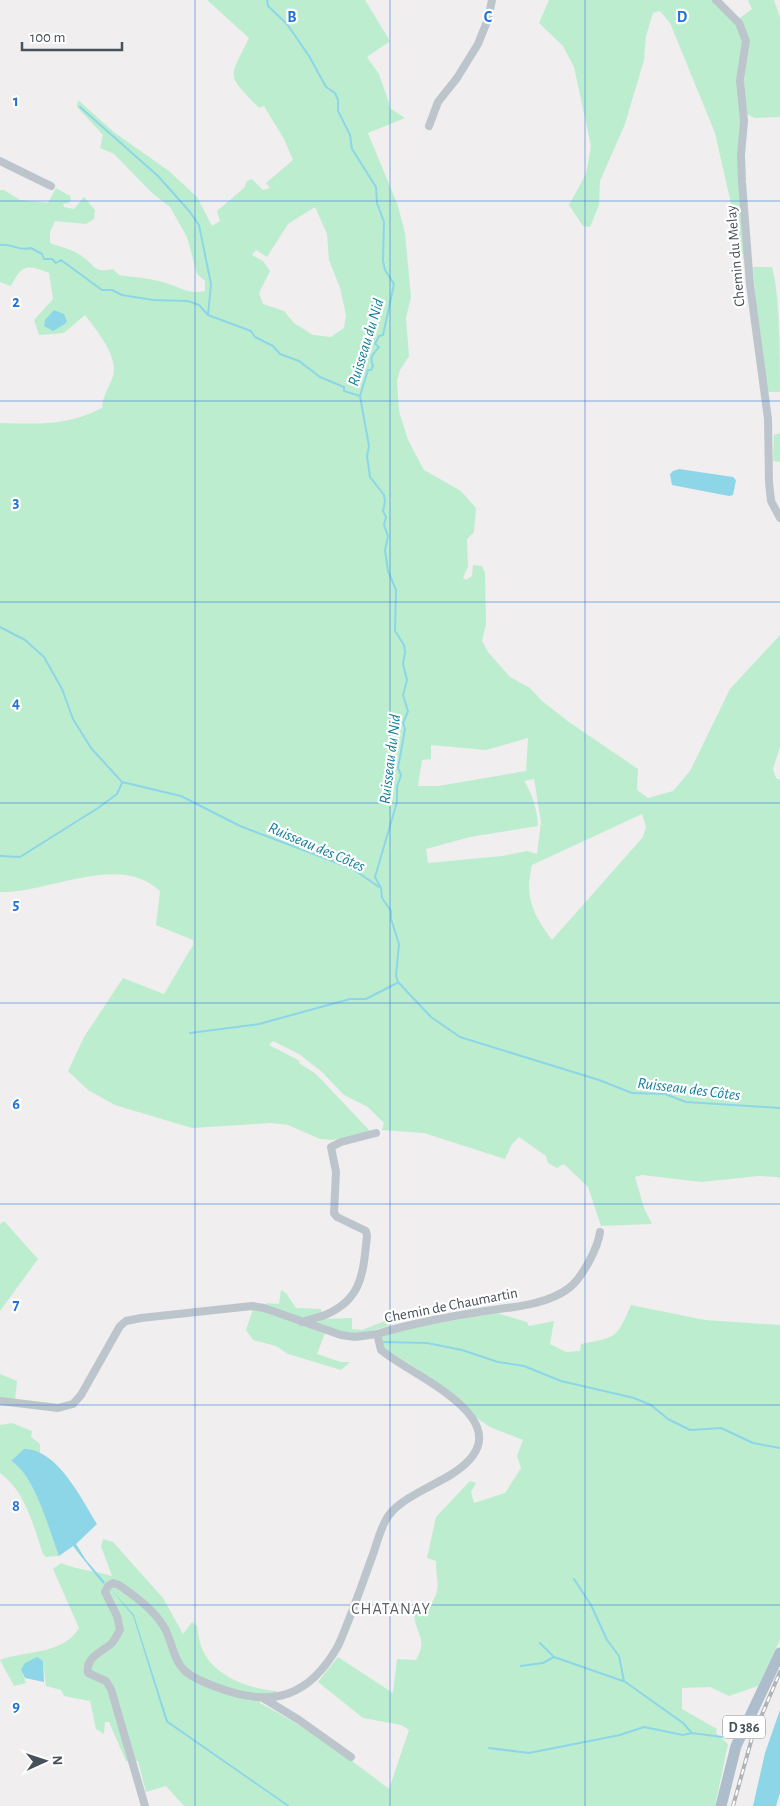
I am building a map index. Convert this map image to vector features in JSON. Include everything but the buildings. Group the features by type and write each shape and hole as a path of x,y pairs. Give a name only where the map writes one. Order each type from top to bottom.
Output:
{"main road":[{"name":"D 386","path":"721,1806 736,1746 780,1653"}],"street":[{"path":"430,126 438,102 457,78 478,44 488,19 492,0"},
{"name":"Chemin du Melay","path":"716,0 739,23 746,41 740,80 744,120 741,155 742,182 750,285 768,420 768,482 771,500 780,518"},
{"path":"0,161 51,186"},
{"path":"302,1322 324,1315 341,1306 357,1291 362,1279 366,1231 337,1217 334,1213 336,1172 331,1147 341,1142 376,1133"},
{"name":"Chemin de Chaumartin","path":"145,1806 111,1689 106,1681 88,1673 86,1667 99,1652 113,1642 120,1630 117,1616 105,1592 108,1586 113,1583 120,1585 153,1611 164,1628 178,1662 185,1672 205,1683 237,1695 263,1698 287,1694 312,1681 330,1661 344,1632 386,1520 403,1504 466,1463 474,1454 478,1443 479,1434 476,1426 455,1399 442,1388 381,1350 377,1334 525,1304 560,1293 570,1287 580,1274 598,1244 600,1232"},
{"path":"0,1401 58,1408 73,1404 81,1395 114,1333 126,1321 252,1306 264,1308 302,1322 355,1337 377,1334"},
{"path":"263,1698 299,1720 351,1757"}],"green space":[{"path":"207,0 365,0 390,41 367,57 379,74 391,109 405,118 368,133 398,206 405,233 411,297 406,318 409,356 400,370 397,381 399,411 408,440 424,470 461,491 476,508 474,532 467,539 468,566 463,578 466,580 472,576 473,565 482,566 485,573 486,624 482,641 488,652 510,677 530,688 542,701 569,722 638,769 637,790 648,798 673,791 690,771 730,689 780,635 780,747 773,769 776,778 780,780 780,1179 778,1177 758,1176 702,1182 642,1175 635,1177 644,1208 652,1224 601,1226 588,1187 564,1164 557,1168 548,1163 546,1156 519,1137 512,1144 505,1159 424,1133 382,1130 384,1123 368,1107 344,1095 322,1072 299,1054 273,1041 269,1045 300,1061 299,1063 316,1074 369,1132 333,1140 320,1139 288,1125 271,1123 192,1128 115,1105 88,1090 68,1071 84,1037 123,978 164,994 193,945 193,940 156,925 160,891 143,880 125,875 105,874 20,891 0,892 0,423 52,423 89,414 102,408 114,371 113,362 106,345 85,315 64,333 39,335 34,320 53,299 49,273 35,268 26,268 18,274 11,286 0,282 0,190 4,190 20,200 48,203 56,188 70,196 71,200 69,203 63,204 64,207 74,209 84,197 95,210 94,219 86,224 55,221 50,232 50,243 76,252 98,270 113,269 119,275 157,281 193,292 205,291 205,281 197,274 187,237 170,207 152,193 114,154 100,148 103,135 77,107 78,100 115,133 169,171 197,197 212,226 220,221 217,211 244,188 247,181 252,179 263,190 270,188 266,183 293,160 284,139 264,106 259,108 236,82 234,70 249,38","holes":["315,207 327,234 329,260 340,288 346,315 344,328 331,337 313,335 294,323 284,311 263,304 259,293 270,271 263,261 252,255 256,250 267,257 288,224","528,738 526,771 438,786 418,786 422,760 431,759 431,745 486,750","534,779 541,822 537,854 527,851 502,856 428,863 426,849 470,837 538,826 534,802 524,781","642,814 646,827 643,837 552,940 535,914 532,905 529,887 532,865"]},
{"path":"549,0 712,0 735,23 742,36 742,122 747,259 744,261 715,133 670,23 660,11 653,13 646,36 644,60 625,124 600,181 599,205 590,227 583,226 569,205 586,174 591,146 574,67 563,46 539,23"},
{"path":"748,0 774,0 780,17 780,117 755,118 747,114 744,82 750,40 740,18 752,9"},
{"path":"753,267 772,267 775,279 779,328 780,392 768,392 757,322"},
{"path":"780,433 780,462 773,461 774,435"},
{"path":"4,1221 38,1259 0,1311 0,1224"},
{"path":"281,1290 286,1293 296,1308 321,1309 322,1314 302,1319 266,1306 266,1303 279,1304"},
{"path":"631,1305 705,1320 780,1325 780,1640 758,1686 729,1696 710,1687 682,1688 682,1709 717,1729 716,1733 728,1744 715,1806 184,1806 166,1786 146,1792 138,1761 126,1761 109,1722 105,1722 104,1734 96,1729 90,1701 64,1696 61,1690 46,1686 43,1661 21,1670 26,1683 14,1686 0,1660 44,1650 64,1643 79,1628 53,1569 61,1563 112,1576 101,1546 103,1539 113,1542 163,1598 183,1634 192,1622 197,1626 201,1646 213,1665 232,1679 243,1684 276,1691 277,1695 259,1697 260,1703 326,1743 389,1789 409,1730 401,1725 363,1718 318,1682 338,1657 393,1693 397,1659 416,1660 420,1652 421,1641 414,1612 427,1611 437,1591 436,1561 427,1558 436,1517 470,1481 476,1483 471,1492 474,1503 505,1493 521,1468 517,1456 523,1440 490,1427 474,1416 457,1397 416,1368 386,1350 381,1344 380,1338 390,1332 496,1313 527,1322 529,1326 554,1321 550,1344 566,1352 580,1351 581,1344 602,1340 614,1335 622,1324"},
{"path":"253,1309 263,1310 325,1333 317,1354 341,1362 350,1362 341,1370 288,1354 276,1346 253,1340 246,1330"},
{"path":"352,1318 352,1329 362,1330 385,1321 389,1326 354,1335 309,1322 323,1319"},
{"path":"0,1374 17,1381 15,1400 0,1397"},
{"path":"12,1423 32,1431 31,1437 40,1444 40,1453 29,1449 11,1461 20,1468 35,1491 59,1556 46,1557 43,1554 28,1510 16,1490 0,1473 0,1425"}],"water":[{"path":"54,310 64,314 67,321 53,331 44,326 45,320"},
{"path":"679,469 733,477 736,480 733,495 729,496 672,485 670,474"},
{"path":"24,1449 36,1451 58,1466 76,1489 97,1524 76,1544 86,1560 105,1582 103,1584 73,1546 59,1556 34,1490 20,1468 11,1461"},
{"path":"110,1588 134,1615 168,1721 290,1806 287,1806 166,1722 133,1616"},
{"path":"37,1657 43,1661 44,1682 25,1678 21,1670 25,1663"},
{"path":"780,1710 780,1793 776,1806 753,1806 765,1753"}],"waterway":[{"name":"Ruisseau du Nid","path":"267,0 268,6 287,24 309,56 326,87 335,93 338,100 338,111 350,135 352,149 376,187 377,203 384,222 383,261 385,270 394,284 383,335 379,336 375,344 379,347 372,356 373,366 371,370 368,370 360,396 369,446 367,456 370,477 384,495 383,511 386,517 384,525 388,536 385,550 388,571 396,590 395,631 404,645 403,664 407,680 403,695 408,711 403,723 405,729 398,768 401,775 397,787 397,802 375,877 381,888 382,898 391,911 391,919 399,944 396,976 398,982 431,1017 460,1037 599,1080 632,1093 665,1094 686,1102 780,1108"},
{"path":"80,107 158,176 199,225 211,284 208,315"},
{"path":"0,245 23,249 31,248 42,254 44,259 52,259 56,263 61,260 102,290 112,290 122,295 153,300 188,301 199,305 208,315 251,331 255,337 273,346 280,354 299,361 320,377 344,387 344,391 360,396"},
{"name":"Ruisseau des Côtes","path":"0,627 25,640 44,657 62,689 73,719 91,748 122,782 181,796 240,826 353,869 379,887"},
{"path":"0,856 20,857 98,808 117,794 122,783"},
{"path":"190,1033 259,1024 350,999 366,999 397,983"},
{"path":"382,1342 427,1343 462,1350 498,1362 524,1366 561,1381 634,1398 651,1405 668,1419 690,1430 721,1428 753,1443 780,1448"},
{"path":"574,1579 591,1605 607,1640 619,1656 624,1681 683,1723 692,1733 722,1737"},
{"path":"540,1643 554,1657 623,1681"},
{"path":"521,1666 543,1663 554,1657"},
{"path":"489,1748 529,1753 620,1735 644,1727 683,1735 692,1733"}],"railway":[{"path":"733,1806 752,1738 780,1672"}],"district":[{"name":"CHATANAY","path":"391,1608"}]}
